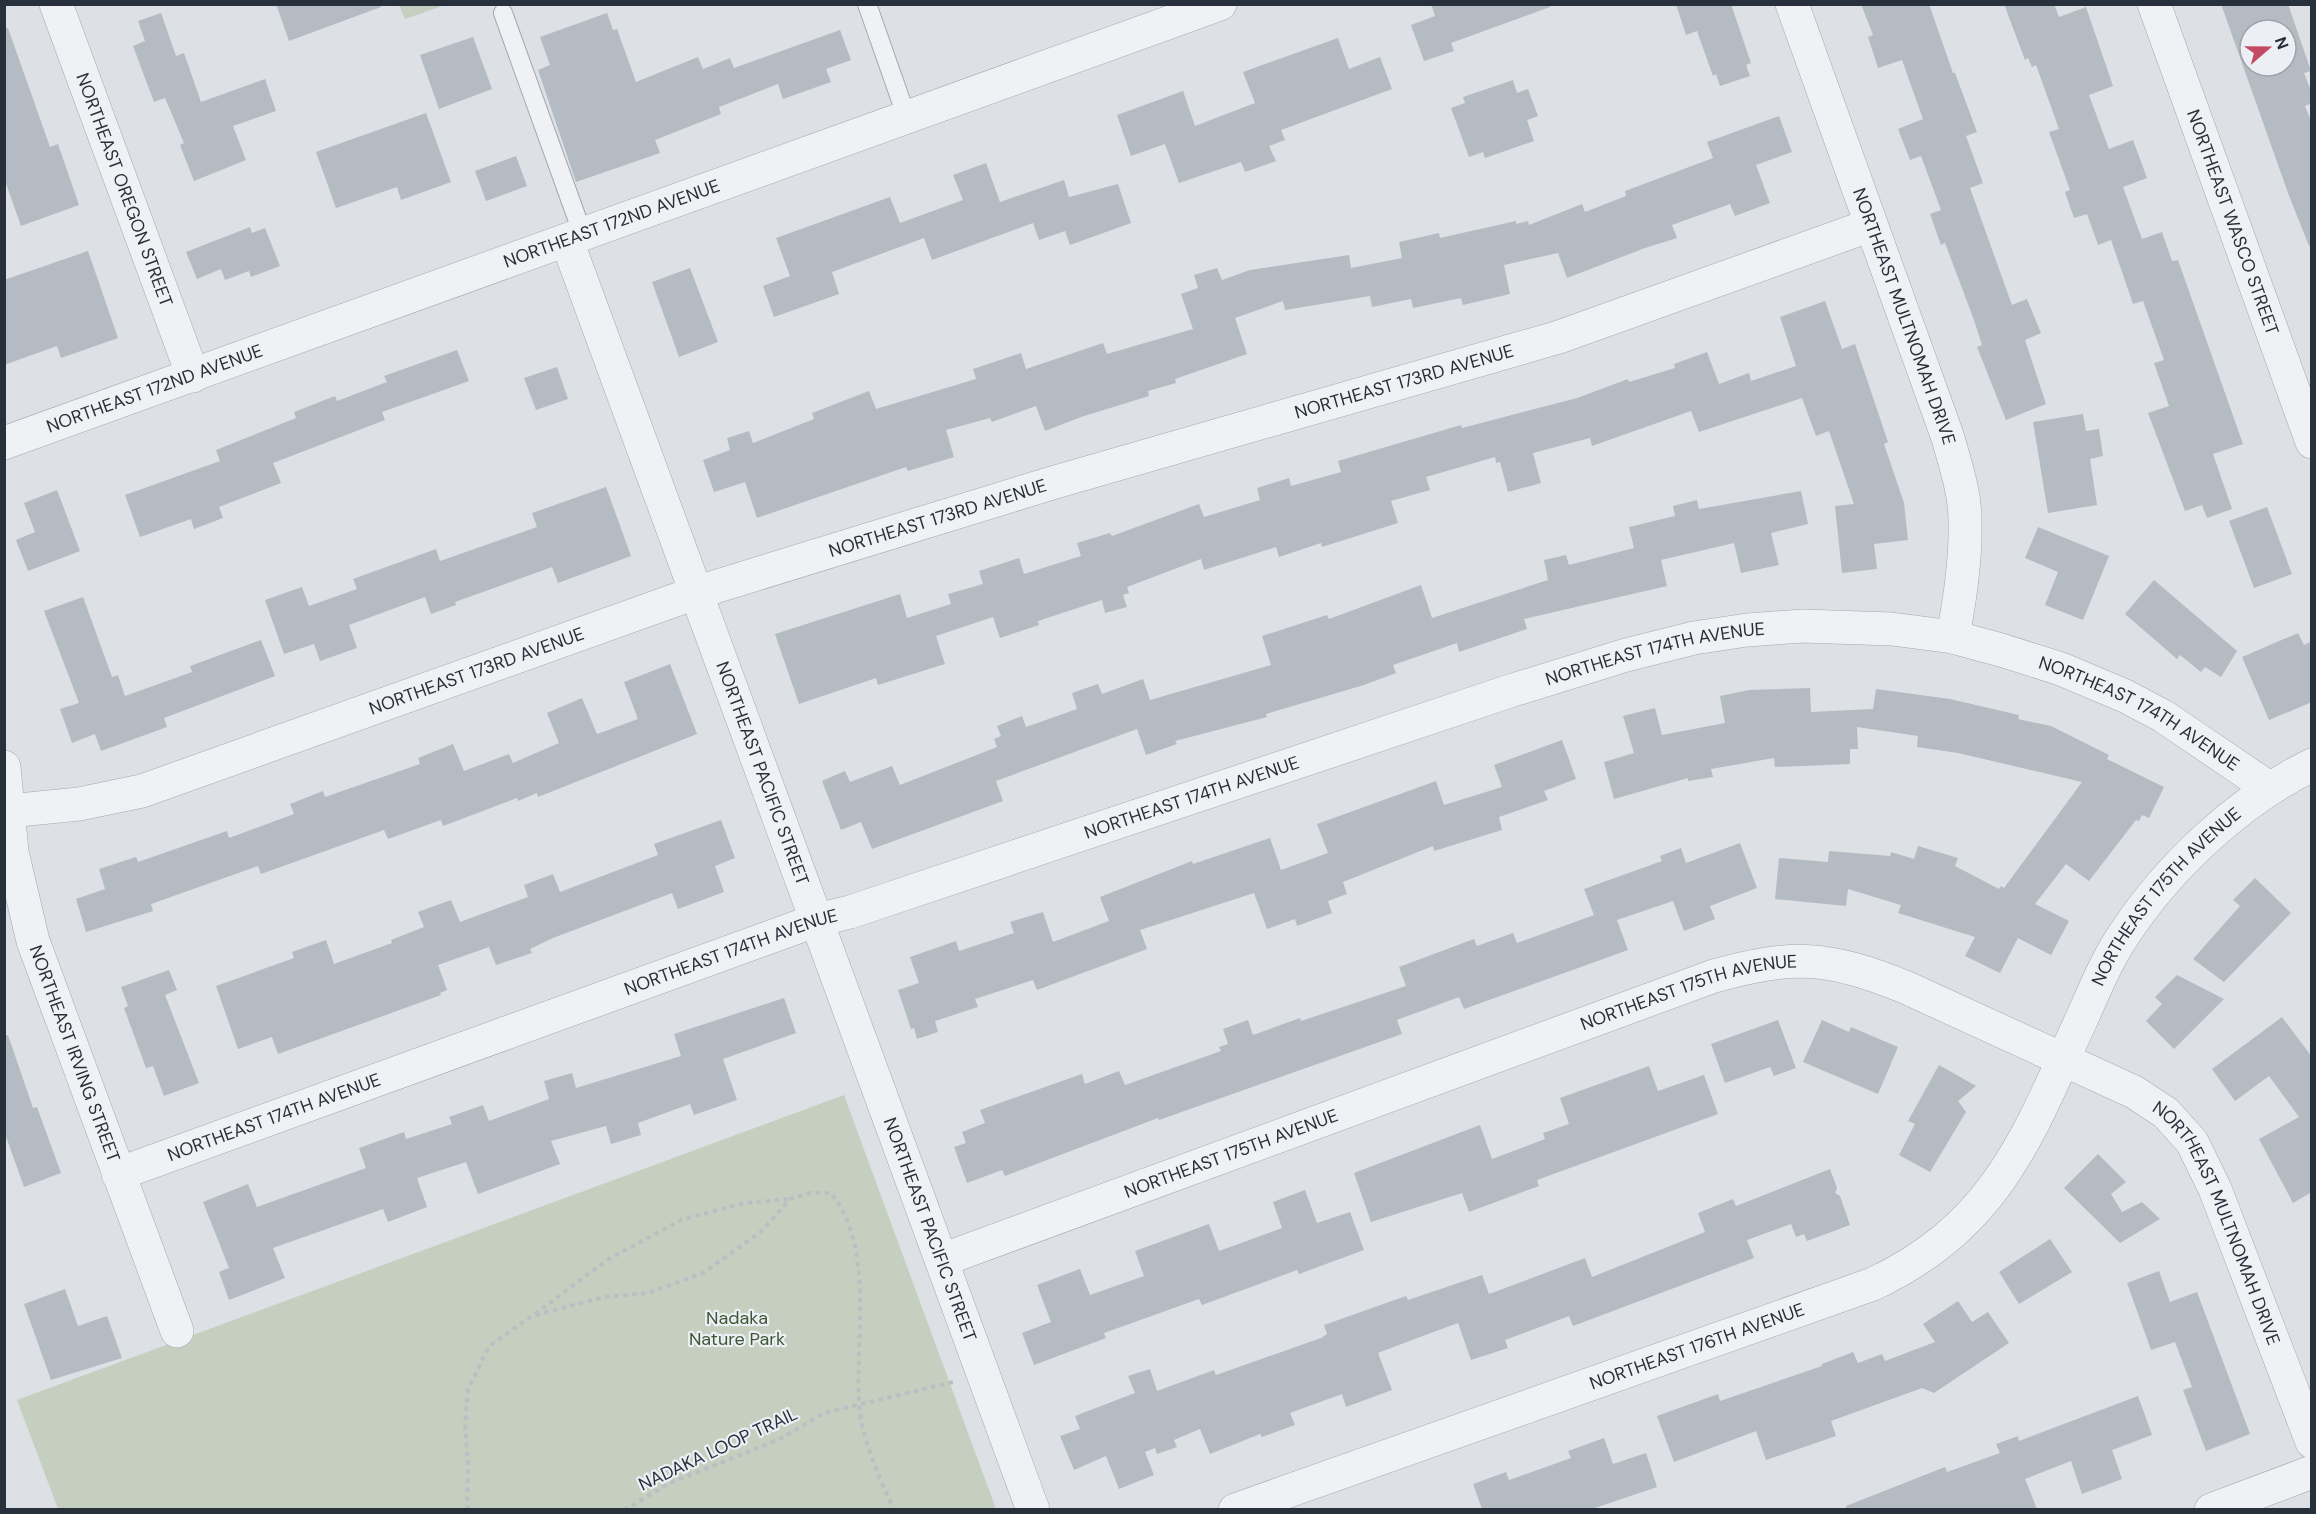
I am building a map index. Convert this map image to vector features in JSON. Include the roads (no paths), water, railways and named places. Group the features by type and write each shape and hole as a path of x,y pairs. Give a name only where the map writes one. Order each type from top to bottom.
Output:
{"street":[{"name":"NORTHEAST OREGON STREET","path":"56,4 193,376"},
{"name":"NORTHEAST 172ND AVENUE","path":"4,443 1220,4"},
{"name":"NORTHEAST MULTNOMAH DRIVE","path":"1792,4 1948,438 1959,479 1965,519 1962,577 1953,637"},
{"name":"NORTHEAST WASCO STREET","path":"2154,4 2312,442"},
{"name":"NORTHEAST 173RD AVENUE","path":"9,811 79,804 142,791 695,593 1052,483 1559,337 1871,225"},
{"name":"NORTHEAST PACIFIC STREET","path":"575,238 695,593 1033,1509"},
{"name":"NORTHEAST 174TH AVENUE","path":"117,1174 816,920 850,912 1506,692 1637,652 1736,631 1803,626 1870,628 1953,637 2061,669 2125,696 2163,716 2269,788"},
{"name":"NORTHEAST 175TH AVENUE","path":"942,1260 1714,976 1753,966 1785,961 1830,962 1866,971 2063,1059 2105,968 2125,932 2152,897 2232,815 2269,788 2312,765"},
{"name":"NORTHEAST IRVING STREET","path":"4,767 12,852 33,941 117,1174 177,1331"},
{"name":"NORTHEAST MULTNOMAH DRIVE","path":"2063,1059 2134,1092 2166,1113 2192,1142 2215,1189 2312,1442"},
{"name":"NORTHEAST 176TH AVENUE","path":"1235,1509 1862,1288 1905,1269 1962,1226 1987,1199 2008,1170 2063,1059"},
{"path":"2211,1509 2312,1472"}],"lane":[{"path":"867,4 907,118"},
{"path":"503,13 575,238"}],"park label":[{"name":"Nadaka Nature Park","path":"737,1328"}]}
